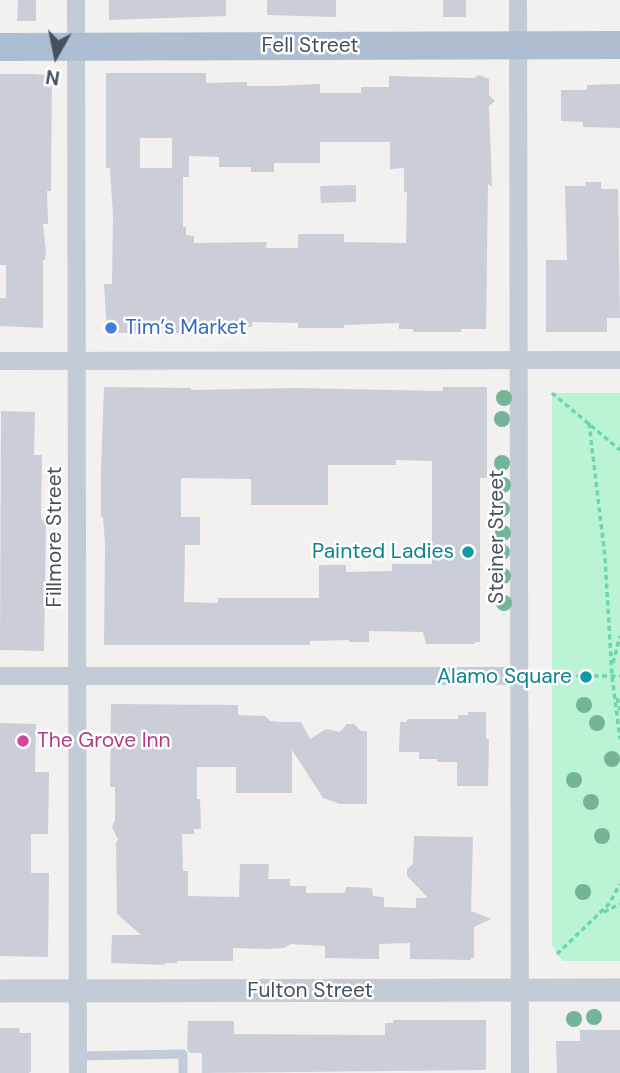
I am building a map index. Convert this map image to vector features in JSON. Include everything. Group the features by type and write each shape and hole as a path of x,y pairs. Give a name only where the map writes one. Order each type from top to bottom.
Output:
{"main road":[{"name":"Fell Street","path":"0,47 620,45"}],"street":[{"name":"Fillmore Street","path":"76,0 78,1064"},
{"name":"Steiner Street","path":"518,0 520,1073"},
{"path":"0,361 620,360"},
{"path":"0,676 520,676"},
{"name":"Fulton Street","path":"0,991 620,990"}],"lane":[{"path":"78,1064 183,1054 183,1073"}],"path":[{"path":"552,393 620,450"},
{"path":"589,423 605,557 611,676 620,739"},
{"path":"620,636 611,676 620,709"},
{"path":"551,676 620,676"},
{"path":"557,954 609,904 620,884"},
{"path":"599,915 620,904"}],"green space":[{"name":"Alamo Square","path":"552,393 620,393 620,961 562,961 552,945"}],"building":[{"path":"18,0 36,0 36,21 17,21"},
{"path":"109,0 226,0 226,16 109,20"},
{"path":"267,0 336,0 336,17 267,15"},
{"path":"443,0 466,0 466,17 443,17"},
{"path":"106,73 206,73 206,83 247,82 247,86 320,84 320,93 361,93 361,87 389,87 389,76 474,78 479,75 489,79 489,95 495,101 489,106 492,186 488,184 486,329 413,332 413,329 399,329 399,323 344,325 344,328 298,328 298,323 252,322 252,327 206,327 206,331 196,333 107,333 104,284 112,284 113,215 110,168 106,168","holes":["140,138 172,138 172,168 140,168","320,142 390,142 390,169 404,168 404,192 407,192 406,243 344,242 344,234 298,234 298,248 266,248 267,242 194,243 194,236 186,235 186,227 183,227 183,177 189,177 189,156 219,157 219,167 251,167 251,172 274,172 274,163 320,163"]},
{"path":"0,74 52,76 51,191 47,191 48,224 43,224 46,252 43,260 43,328 0,326 0,298 6,298 6,265 0,265"},
{"path":"620,84 620,128 583,127 583,122 561,121 561,90 587,90 587,85"},
{"path":"585,182 601,182 601,189 618,189 620,318 607,318 607,332 546,332 546,260 567,260 565,186 586,186"},
{"path":"356,185 356,202 321,203 320,186"},
{"path":"104,387 443,391 443,387 487,387 487,478 480,478 480,642 426,644 423,632 369,631 369,642 310,641 310,645 104,645 105,544 101,517","holes":["396,460 432,461 432,564 392,564 392,571 346,572 346,565 319,565 319,598 218,598 218,603 184,602 185,545 200,545 200,517 181,517 181,478 251,479 251,505 328,505 328,465 396,465"]},
{"path":"1,411 35,412 34,455 42,455 41,520 46,520 44,651 0,650"},
{"path":"111,704 238,705 238,715 265,716 270,721 301,722 310,739 326,729 340,732 347,724 354,724 361,731 367,731 367,804 340,804 323,798 292,750 292,793 236,793 236,767 197,767 201,829 194,829 194,834 182,834 183,871 188,871 188,896 239,897 240,864 269,864 268,879 290,879 290,886 306,886 306,893 345,893 346,887 372,888 373,896 384,897 384,907 416,908 416,898 428,898 407,876 407,869 413,864 414,836 473,837 471,911 491,919 474,927 474,958 410,959 410,943 379,944 379,959 325,958 325,946 291,944 284,948 233,948 233,961 177,961 164,963 165,965 111,963 112,935 141,935 117,914 118,839 112,827 115,820 115,787 110,787"},
{"path":"468,712 486,712 486,739 489,739 488,786 457,786 457,762 419,759 419,752 399,752 400,722 406,722 408,719 458,719 458,715 468,715"},
{"path":"0,723 36,724 35,772 49,772 48,834 31,834 31,873 49,873 48,957 0,956"},
{"path":"393,1020 486,1020 486,1070 202,1073 202,1053 190,1053 187,1049 188,1021 234,1021 234,1034 385,1035 385,1023 393,1023"},
{"path":"0,1028 19,1028 20,1033 31,1033 29,1073 0,1073"},
{"path":"580,1030 620,1030 620,1073 557,1073 556,1041 580,1041"}],"place":[{"name":"Tim’s Market","path":"111,328"},
{"name":"Painted Ladies","path":"468,552"},
{"name":"Alamo Square","path":"586,677"},
{"name":"The Grove Inn","path":"23,741"}]}
